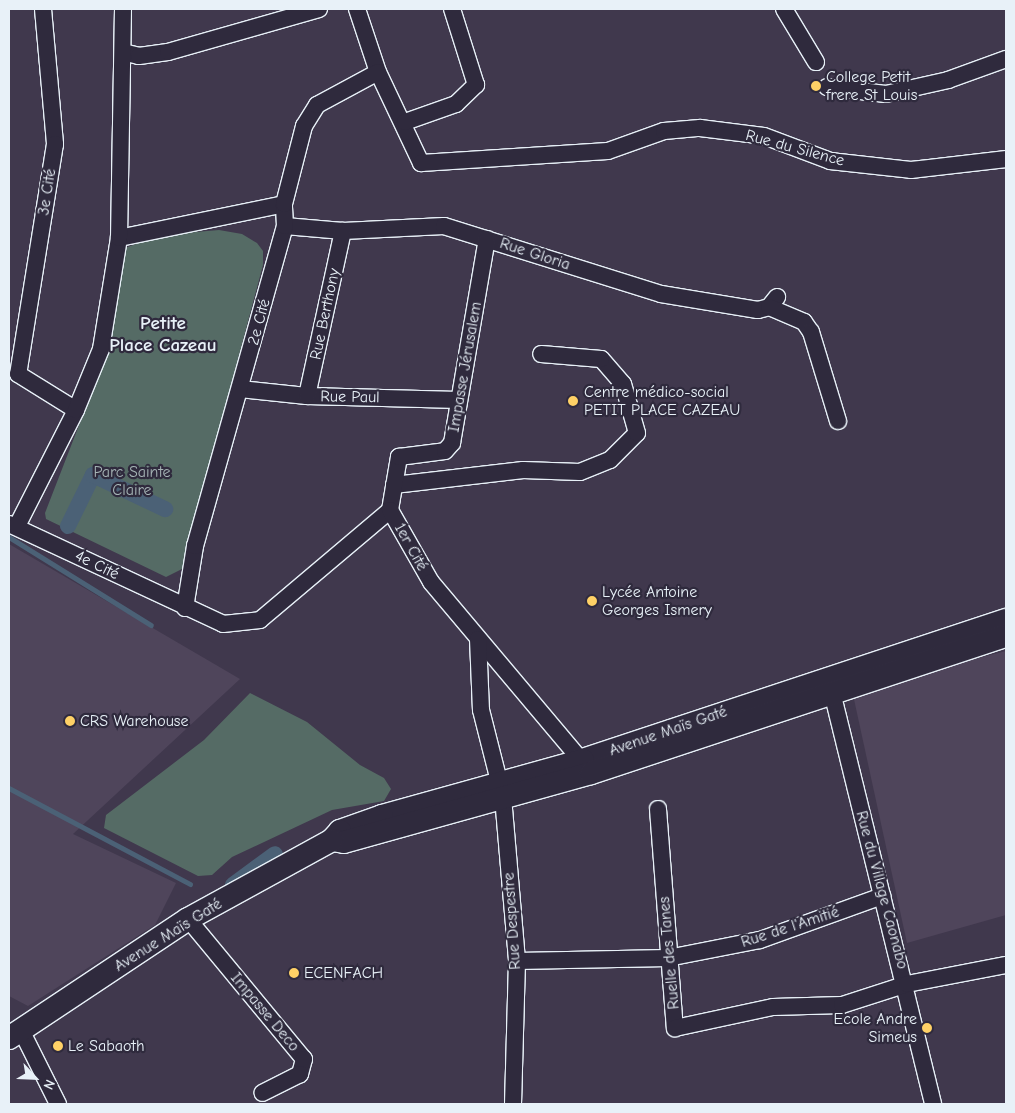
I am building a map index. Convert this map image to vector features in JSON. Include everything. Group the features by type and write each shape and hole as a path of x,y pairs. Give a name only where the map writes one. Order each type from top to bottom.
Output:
{"street":[{"name":"3e Cité","path":"44,9 55,144 18,374 76,410"},
{"path":"13,525 76,410 101,349 119,238 123,9"},
{"path":"123,52 139,56 168,52 319,9"},
{"path":"357,9 380,75 405,122 456,104 476,85 452,9"},
{"path":"784,9 816,62"},
{"path":"827,87 886,94 948,80 1006,59"},
{"name":"2e Cité","path":"185,608 195,546 285,226 284,204 304,126 317,105 380,75"},
{"name":"Rue du Silence","path":"405,122 421,163 608,151 664,131 700,128 764,136 830,161 902,169 1006,159"},
{"path":"119,238 284,204"},
{"name":"Rue Gloria","path":"285,226 342,231 444,226 661,294 758,310 773,302 804,322 811,332 838,421"},
{"name":"Rue Berthony","path":"307,396 342,231"},
{"name":"Impasse Jérusalem","path":"390,510 398,457 450,448 487,238"},
{"path":"394,485 523,470 580,472 610,460 637,433 623,384 601,359 541,354"},
{"name":"Rue Paul","path":"240,389 307,396 459,400"},
{"name":"1er Cité","path":"185,608 223,624 260,620 390,510 431,582 587,767"},
{"name":"4e Cité","path":"13,525 185,608"},
{"name":"Avenue Maïs Gaté","path":"15,1034 188,919 332,840 340,831 382,816 500,792 587,767 830,684 1006,620"},
{"name":"Avenue Maïs Gaté","path":"830,684 1006,636"},
{"name":"Rue Despestre","path":"478,639 481,710 500,792 517,961 512,1104"},
{"name":"Rue du Village Caonabo","path":"830,684 882,896 907,984 933,1104"},
{"name":"Ruelle des Tanes","path":"658,809 668,958 675,1028 773,1007 842,1005 907,984 1006,965"},
{"name":"Rue de l'Amitié","path":"517,961 668,958 760,940 882,896"},
{"name":"Impasse Deco","path":"188,919 304,1059 300,1074 262,1093"},
{"path":"15,1034 58,1104"}],"shaded area":[{"path":"9,544 240,679 73,834 176,883 155,925 28,1006 9,996"},
{"path":"1006,651 1006,915 907,943 852,690"}],"green space":[{"name":"Parc Sainte Claire","path":"219,230 242,234 257,243 263,251 263,265 182,569 166,577 46,519 45,513 107,353 125,248 160,235"},
{"path":"250,693 307,722 360,765 384,778 391,789 384,801 332,810 232,857 212,875 198,876 104,828 106,815 204,740"}],"waterway":[{"path":"68,526 93,475 165,509"},
{"path":"9,537 151,625"},
{"path":"9,788 190,884"},
{"path":"233,885 275,854"}],"place":[{"name":"College Petit frere St Louis","path":"816,86"},
{"name":"Centre médico-social PETIT PLACE CAZEAU","path":"573,401"},
{"name":"Lycée Antoine Georges Ismery","path":"592,601"},
{"name":"CRS Warehouse","path":"70,721"},
{"name":"ECENFACH","path":"294,973"},
{"name":"Ecole Andre Simeus","path":"927,1028"},
{"name":"Le Sabaoth","path":"58,1046"}],"district":[{"name":"Petite Place Cazeau","path":"163,335"}]}
